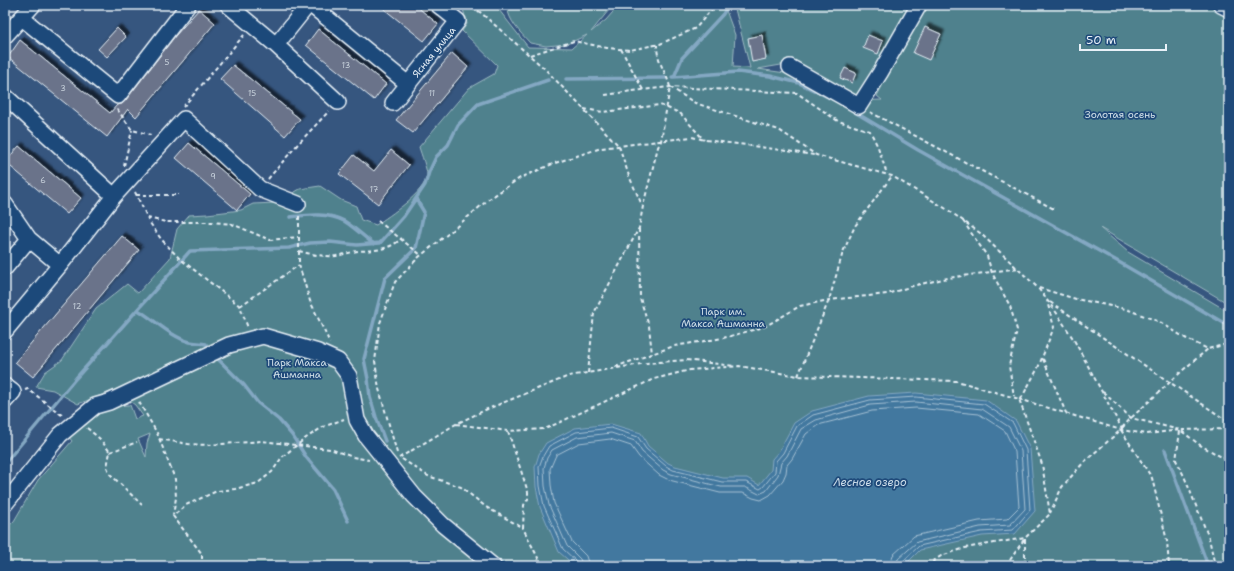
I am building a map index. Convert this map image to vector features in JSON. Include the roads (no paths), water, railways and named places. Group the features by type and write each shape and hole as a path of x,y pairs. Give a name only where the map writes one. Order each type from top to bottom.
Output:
{"street":[{"path":"5,36 33,5"},
{"path":"22,18 118,96 188,5"},
{"path":"228,5 276,45 338,102"},
{"path":"276,45 308,5"},
{"path":"311,5 408,84"},
{"name":"Ясная улица","path":"393,103 458,21 438,5"},
{"path":"458,21 459,5"},
{"path":"790,67 859,106 880,73 919,5"},
{"path":"1221,5 1229,9"},
{"path":"5,96 114,196"},
{"path":"5,330 60,265 114,196 126,173 184,119 260,189 299,211"},
{"path":"5,204 29,239 60,265"},
{"path":"5,268 29,239"},
{"path":"5,504 60,435 95,406 109,402 229,345 263,336 318,352 338,361 350,376 357,420 366,436 396,460 414,496 443,525 493,566"}],"water":[{"name":"Лесное озеро","path":"916,393 986,400 1016,421 1030,449 1035,511 1015,534 982,536 920,550 904,566 575,566 559,552 540,507 536,487 535,467 539,454 546,443 575,428 611,424 641,433 648,446 668,463 723,478 747,478 759,485 771,470 772,459 779,451 794,423 812,411 869,396"}],"waterway":[{"path":"672,77 674,77 682,58 723,14 727,7"},
{"path":"674,77 738,72 770,76 799,83 836,101"},
{"path":"566,79 666,78"},
{"path":"5,463 76,378 190,251 289,248 310,243 330,242 357,245 380,243 404,216 425,185 436,157 448,145 458,125 478,104 548,80"},
{"path":"853,111 918,150 1117,261 1229,326"},
{"path":"385,441 370,397 364,359 385,278 416,248 424,212 416,199"},
{"path":"290,217 324,215 338,218 348,223 374,244"},
{"path":"138,310 183,340 206,344 210,351"},
{"path":"214,355 244,385 258,403 279,420 292,435 306,457 333,489 348,521"},
{"path":"1165,450 1208,566"},
{"path":"495,559 506,566"}],"park label":[{"name":"Золотая осень","path":"1120,114"},
{"name":"Парк им. Макса Ашманна","path":"723,316"},
{"name":"Парк Макса Ашманна","path":"297,368"}]}
